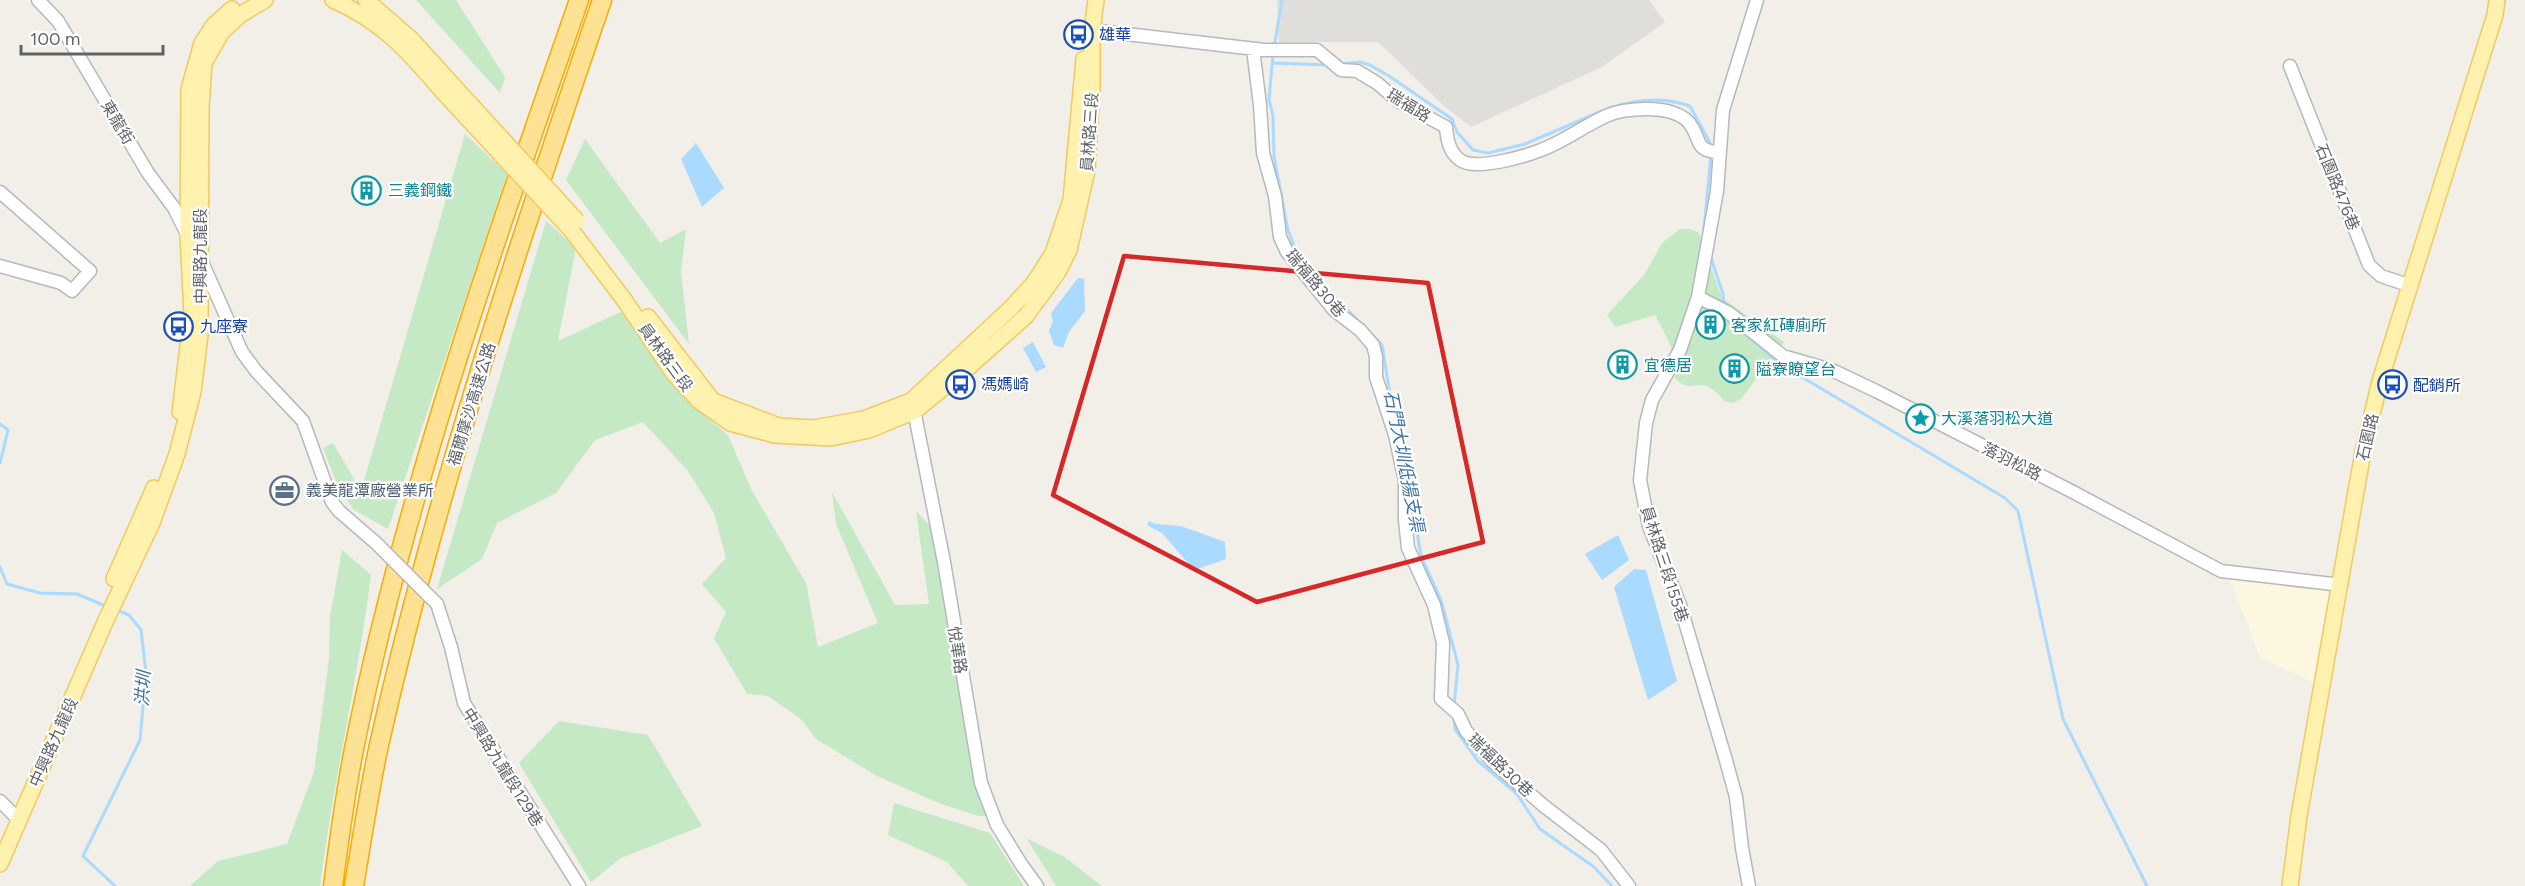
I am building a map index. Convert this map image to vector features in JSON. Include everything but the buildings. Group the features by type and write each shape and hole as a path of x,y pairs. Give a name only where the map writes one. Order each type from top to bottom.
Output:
{"highway":[{"name":"福爾摩沙高速公路","path":"333,886 354,749 384,618 420,487 514,189 579,0"},
{"name":"福爾摩沙高速公路","path":"354,886 379,747 435,524 475,389 602,0"}],"main road":[{"path":"333,0 407,42"},
{"path":"366,0 407,42"},
{"name":"員林路三段","path":"407,42 574,226 674,374 699,401 730,423 775,435 831,438 869,430 913,406 970,366 1026,316 1062,265 1079,210 1087,170 1092,86 1092,30 1096,0"},
{"name":"石園路","path":"2289,886 2299,816 2363,452 2380,381 2495,15 2497,0"},
{"name":"中興路九龍段","path":"0,864 15,816 112,596 169,455 180,414 192,314 204,63 222,33 255,1"},
{"name":"中興路九龍段","path":"112,596 152,523 177,454 193,392 200,335 194,246 189,88 196,58 202,43 214,25 255,1"},
{"name":"中興路九龍段","path":"0,840 15,816"}],"street":[{"name":"東龍街","path":"38,0 58,21 148,173 174,208 194,246"},
{"name":"員林路三段155巷","path":"1749,886 1733,787 1680,605 1649,526 1640,480 1646,423 1652,399 1680,350 1698,297 1717,191 1714,152 1723,110 1757,0"},
{"name":"瑞福路","path":"1092,30 1253,49 1317,50 1333,64 1357,71 1377,83 1398,101 1446,127 1448,144 1460,160 1474,165 1541,150 1609,115 1645,109 1666,111 1682,117 1692,127 1697,141 1714,152"},
{"name":"瑞福路30巷","path":"1253,49 1263,153 1275,196 1280,237 1287,252 1334,310 1360,330 1373,345 1376,357 1376,377 1395,435 1405,481 1408,548 1434,605 1443,643 1441,699 1458,714 1466,731 1492,760 1544,806 1601,850 1629,886"},
{"name":"石園路476巷","path":"2290,66 2369,265 2381,276 2411,286"},
{"path":"0,192 90,271 72,291 61,283 0,266"},
{"name":"中興路九龍段129巷","path":"194,246 242,352 256,371 303,421 332,502 437,604 451,647 464,703 579,886"},
{"name":"落羽松路","path":"1698,297 1725,310 1783,356 1834,371 1866,386 2063,486 2222,571 2341,585"},
{"name":"悅華路","path":"913,406 944,562 981,783 997,825 1037,886"},
{"path":"0,801 15,816"}],"highlighted area":[{"path":"1124,256 1428,283 1483,542 1257,602 1053,495"}],"shaded area":[{"path":"1277,0 1649,0 1665,22 1602,67 1471,127 1445,107 1378,42 1279,42"},
{"path":"2229,577 2329,590 2314,683 2260,657"}],"green space":[{"path":"416,0 456,0 505,77 500,93"},
{"path":"465,134 507,174 388,529 354,510 338,487 323,448 333,443 361,491"},
{"path":"585,139 660,243 686,229 681,272 689,344 566,180"},
{"path":"546,221 576,248 558,341 627,309 705,416 728,435 752,491 806,583 818,647 878,623 836,524 832,492 895,605 929,604 916,511 931,527 988,816 979,816 941,804 877,776 816,739 802,720 768,696 747,694 714,638 726,612 702,584 726,558 714,513 688,471 643,422 595,440 556,493 497,523 482,559 437,589"},
{"path":"1680,229 1691,229 1699,233 1722,298 1784,342 1741,399 1733,403 1724,401 1710,387 1685,385 1676,379 1672,350 1655,315 1615,327 1607,315 1644,275 1663,242"},
{"path":"342,550 371,575 320,886 190,886 218,861 287,844 314,772 329,659 330,616"},
{"path":"559,721 648,735 702,826 621,858 591,882 519,763"},
{"path":"894,803 990,833 1024,886 968,886 947,862 888,835"},
{"path":"1027,839 1063,856 1102,886 1056,886"}],"water":[{"path":"696,143 724,188 702,207 681,159"},
{"path":"1078,278 1084,279 1085,311 1069,332 1063,348 1054,345 1049,331 1053,321 1051,313"},
{"path":"1033,342 1046,367 1036,372 1023,348"},
{"path":"1149,521 1156,524 1181,526 1225,542 1226,559 1194,570 1162,533 1147,525"},
{"path":"1618,535 1629,560 1602,580 1585,554"},
{"path":"1634,569 1646,570 1677,681 1648,700 1614,587"}],"waterway":[{"name":"石門大圳低揚支渠","path":"1274,48 1282,0"},
{"name":"石門大圳低揚支渠","path":"1273,55 1269,99 1273,116 1274,157 1288,230 1294,246 1327,289 1382,345 1393,413"},
{"path":"1339,64 1360,62 1389,76 1452,119 1457,132 1473,150 1488,153 1525,144 1602,111"},
{"path":"1272,63 1329,65"},
{"path":"1611,108 1650,100 1670,101 1690,106 1710,143 1710,148"},
{"path":"1704,229 1711,155"},
{"path":"1710,255 1723,294 1724,306"},
{"path":"1725,316 1780,364 2005,498 2018,511 2063,719 2147,886"},
{"name":"洪圳","path":"0,424 8,430 0,463"},
{"name":"石門大圳低揚支渠","path":"1411,495 1421,556 1441,600 1458,665 1454,706"},
{"name":"洪圳","path":"0,567 7,584 40,593 77,594 108,607"},
{"name":"洪圳","path":"115,886 83,856 140,740 146,673 141,630 129,615 117,610"},
{"name":"石門大圳低揚支渠","path":"1454,719 1455,729 1478,761 1517,794 1540,829 1594,867 1612,886"}],"place":[{"name":"雄華","path":"1078,34"},
{"name":"三義鋼鐵","path":"367,190"},
{"name":"客家紅磚廁所","path":"1710,325"},
{"name":"九座寮","path":"179,326"},
{"name":"宜德居","path":"1623,365"},
{"name":"隘寮瞭望台","path":"1735,369"},
{"name":"馮媽崎","path":"960,384"},
{"name":"配銷所","path":"2392,385"},
{"name":"大溪落羽松大道","path":"1920,418"},
{"name":"義美龍潭廠營業所","path":"285,490"}]}
